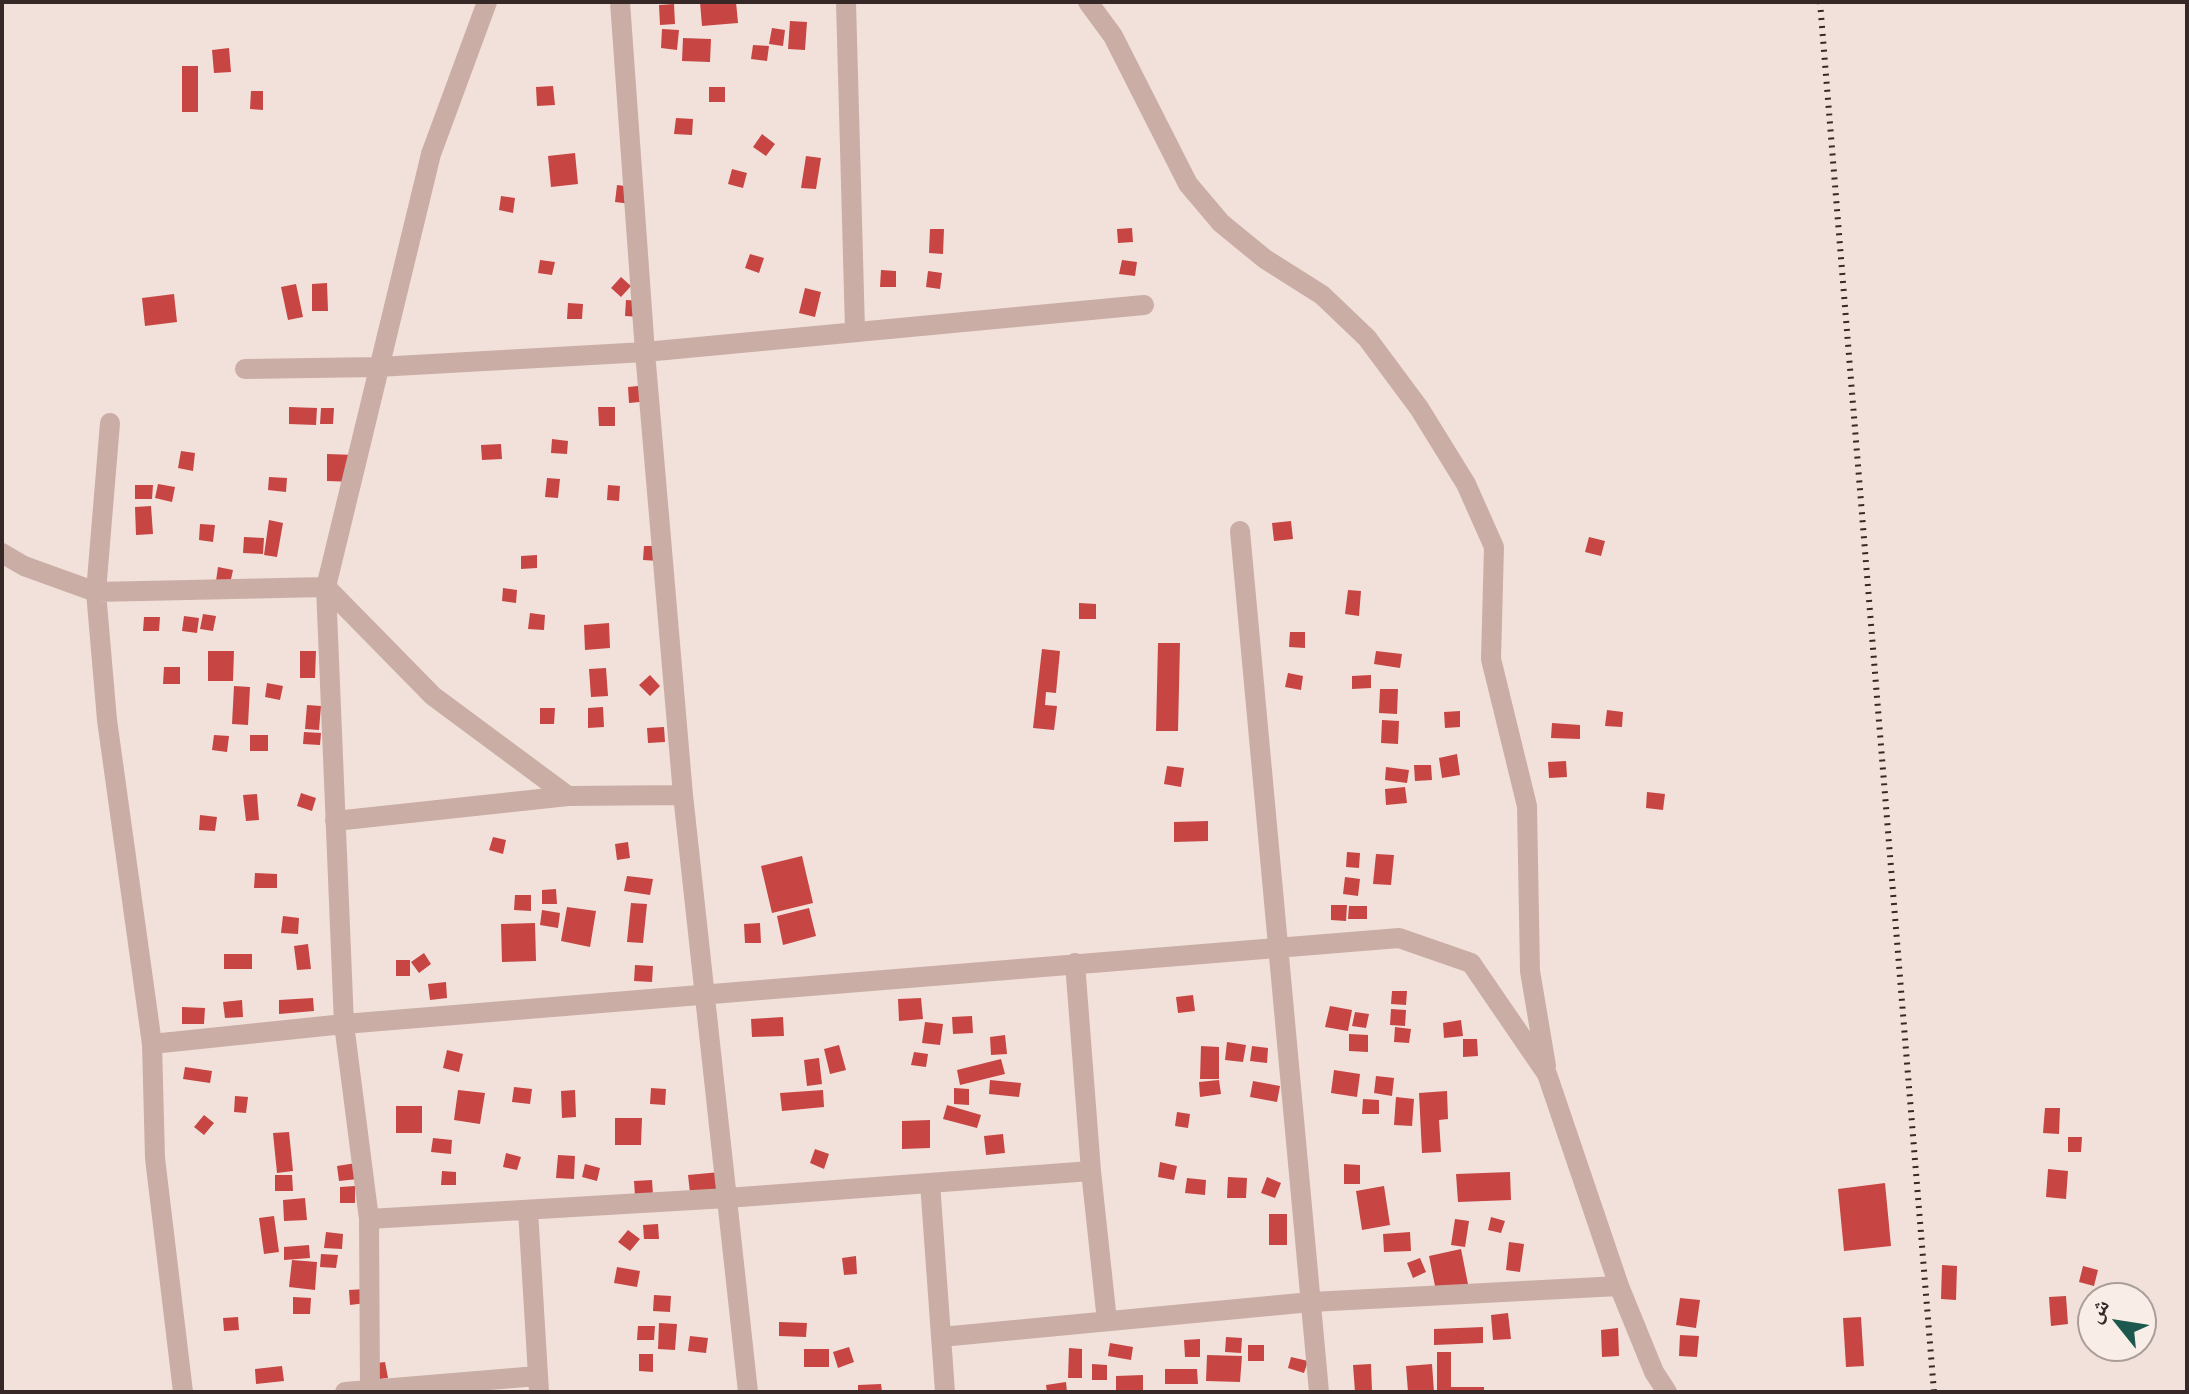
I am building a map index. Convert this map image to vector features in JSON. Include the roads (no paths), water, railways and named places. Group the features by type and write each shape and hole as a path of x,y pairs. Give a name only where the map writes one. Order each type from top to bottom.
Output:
{"street":[{"path":"370,1390 369,1219 344,1024 326,587 431,154 487,2"},
{"path":"620,2 645,352 683,795 748,1392"},
{"path":"846,2 855,330"},
{"path":"1088,2 1113,36 1188,184 1221,223 1265,259 1322,295 1367,338 1419,408 1466,484 1494,547 1491,659 1527,806 1530,971 1547,1074 1619,1286 1654,1372 1667,1392"},
{"path":"245,369 378,367 645,352 1144,305"},
{"path":"110,423 96,592 107,720 152,1044 155,1158 183,1392"},
{"path":"1240,531 1319,1392"},
{"path":"2,553 24,566 96,592 326,587 433,696 568,796"},
{"path":"335,821 568,796 683,795"},
{"path":"152,1044 344,1024 1399,938 1471,963 1547,1074"},
{"path":"1075,963 1091,1171 1107,1321"},
{"path":"369,1219 727,1198 1091,1171"},
{"path":"930,1183 945,1392"},
{"path":"345,1392 538,1384 528,1210"},
{"path":"941,1337 1311,1302 1619,1286"}],"railway":[{"path":"1820,2 1934,1392"}]}
